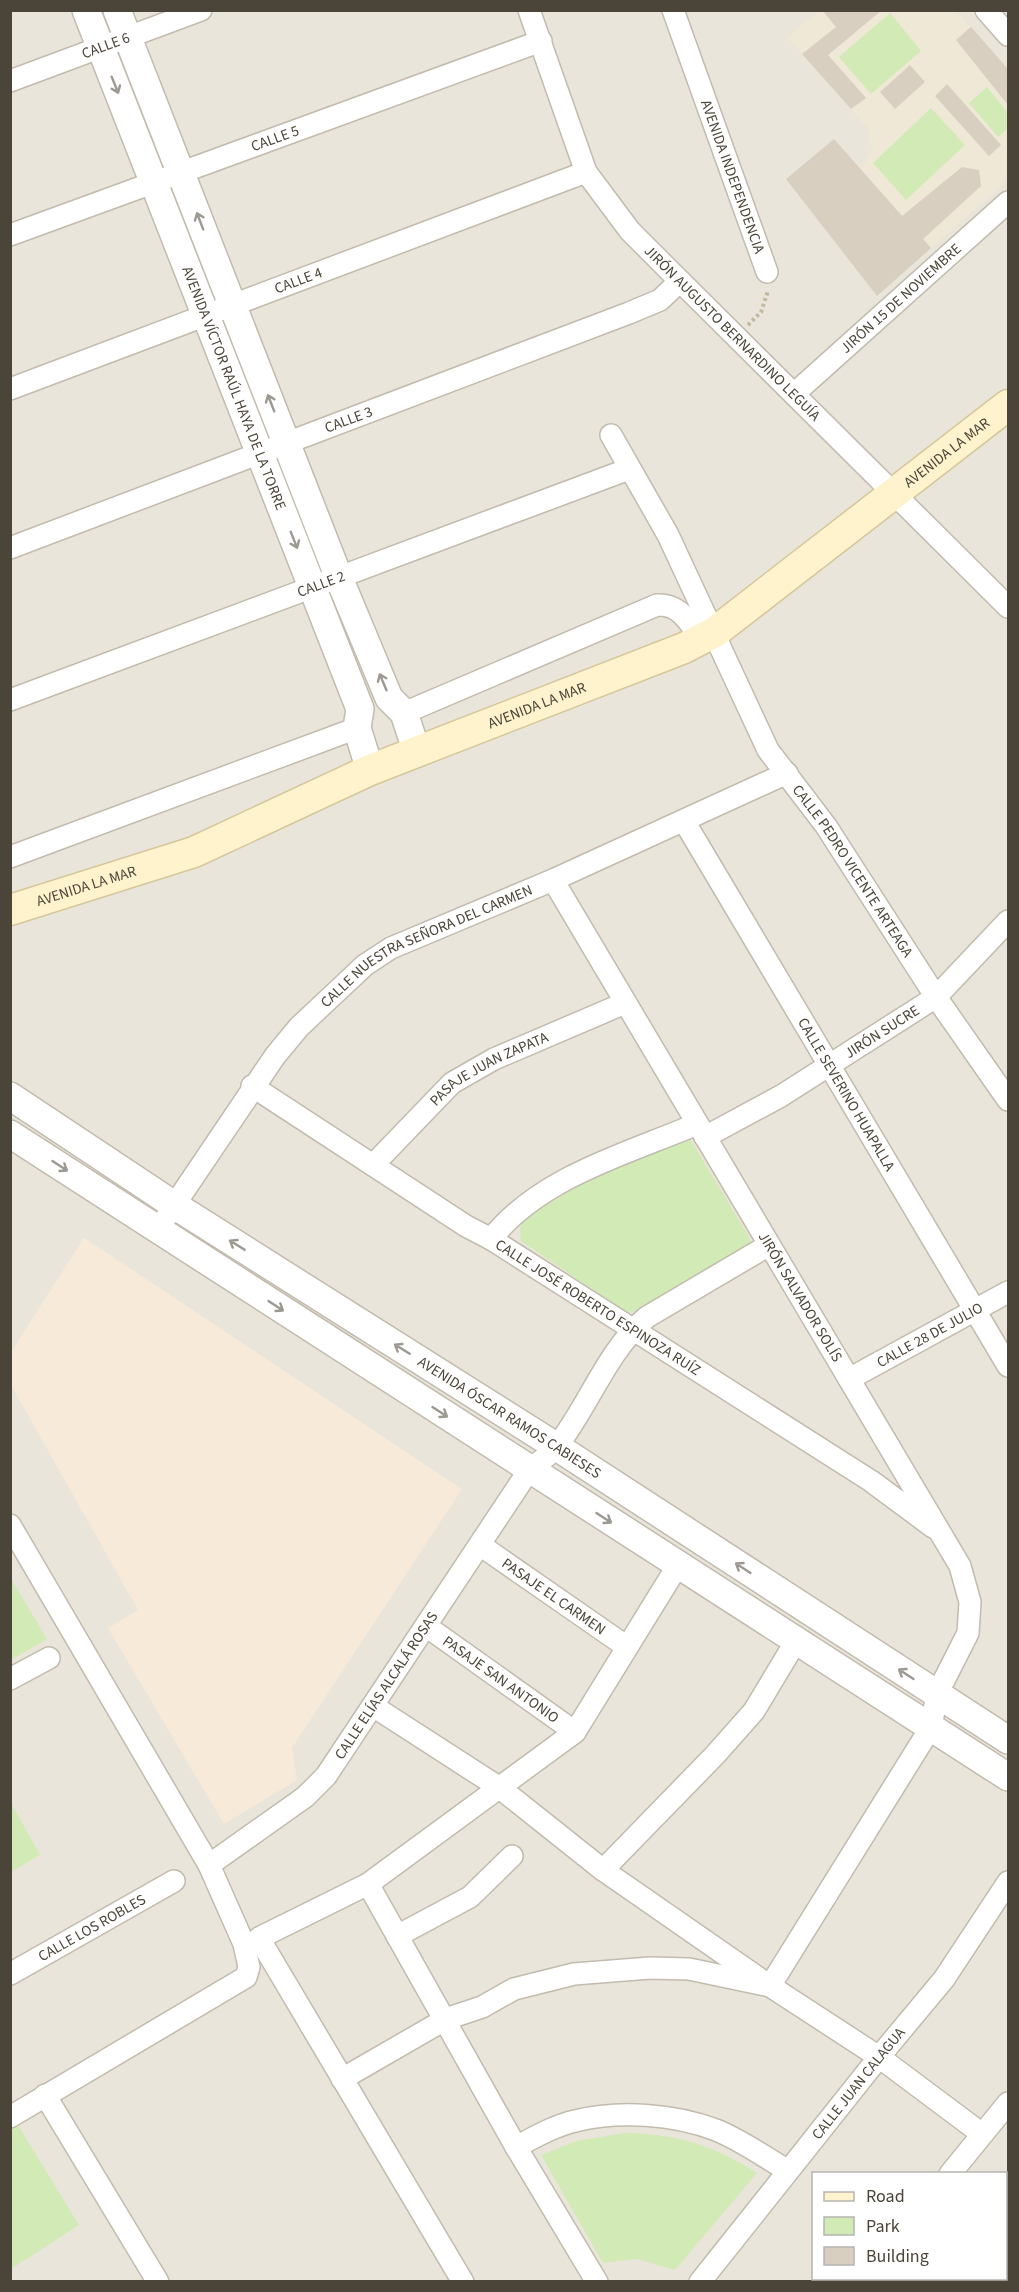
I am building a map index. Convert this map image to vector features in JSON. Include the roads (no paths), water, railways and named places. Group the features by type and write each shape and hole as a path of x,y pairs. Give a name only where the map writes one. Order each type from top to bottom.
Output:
{"main road":[{"name":"AVENIDA LA MAR","path":"10,910 194,852 370,770 709,636 1008,405"}],"street":[{"name":"AVENIDA VÍCTOR RAÚL HAYA DE LA TORRE","path":"86,10 360,709 357,728 370,770"},
{"name":"AVENIDA VÍCTOR RAÚL HAYA DE LA TORRE","path":"117,10 339,578 390,698 404,713 417,752"},
{"name":"CALLE 6","path":"10,81 201,10"},
{"name":"JIRÓN AUGUSTO BERNARDINO LEGUÍA","path":"529,10 586,172 630,231 1008,607"},
{"name":"AVENIDA INDEPENDENCIA","path":"673,10 767,272"},
{"path":"986,10 1006,28"},
{"name":"CALLE 5","path":"10,235 540,41"},
{"name":"CALLE 4","path":"10,389 586,172"},
{"name":"JIRÓN 15 DE NOVIEMBRE","path":"795,393 1008,202"},
{"name":"CALLE 3","path":"10,548 629,313 660,300 680,281"},
{"path":"611,435 668,535 709,636"},
{"name":"CALLE 2","path":"10,700 312,585 339,578 629,469"},
{"path":"404,713 657,605 671,605 709,636"},
{"name":"CALLE PEDRO VICENTE ARTEAGA","path":"709,636 768,750 826,826 936,997 1008,1100"},
{"path":"10,856 357,728"},
{"name":"CALLE NUESTRA SEÑORA DEL CARMEN","path":"159,1231 252,1086 299,1027 337,990 374,960 391,948 553,880 787,772"},
{"name":"CALLE SEVERINO HUAPALLA","path":"684,821 1008,1366"},
{"name":"JIRÓN SALVADOR SOLÍS","path":"553,880 960,1566 970,1602 968,1633 937,1694 931,1727"},
{"name":"JIRÓN SUCRE","path":"491,1239 507,1218 542,1193 585,1171 701,1130 781,1096 936,997 1008,921"},
{"name":"PASAJE JUAN ZAPATA","path":"373,1165 452,1083 494,1059 625,1002"},
{"name":"CALLE JOSÉ ROBERTO ESPINOZA RUÍZ","path":"252,1086 466,1226 491,1239 871,1481 940,1532"},
{"name":"AVENIDA ÓSCAR RAMOS CABIESES","path":"10,1096 174,1205 557,1447 1008,1740"},
{"path":"10,1134 1008,1777"},
{"name":"CALLE ELÍAS ALCALÁ ROSAS","path":"209,1865 305,1797 326,1776 529,1470 557,1447 614,1352 632,1330 647,1317 770,1245"},
{"name":"CALLE 28 DE JULIO","path":"849,1379 1008,1292"},
{"path":"10,1525 209,1865 244,1944 249,1967 246,1977 10,2116"},
{"name":"PASAJE EL CARMEN","path":"480,1545 627,1647"},
{"path":"463,2282 259,1938 368,1884 575,1732 678,1565"},
{"name":"PASAJE SAN ANTONIO","path":"426,1626 575,1732"},
{"path":"603,1870 716,1755 754,1711 796,1641"},
{"path":"10,1679 49,1658"},
{"path":"373,1706 500,1788 603,1870 770,1986 879,2057 982,2134"},
{"path":"770,1986 931,1727"},
{"path":"397,1936 470,1897 512,1856"},
{"name":"CALLE LOS ROBLES","path":"10,1974 174,1881"},
{"name":"CALLE JUAN CALAGUA","path":"700,2282 944,1979 1008,1882"},
{"path":"368,1884 516,2147 597,2282"},
{"path":"342,2079 446,2019 482,2007 514,1989 574,1974 650,1968 689,1969 770,1986"},
{"path":"45,2095 157,2281"},
{"path":"959,2170 982,2134 1008,2103"},
{"path":"516,2147 575,2121 636,2115 691,2123 717,2131 788,2171"}]}
